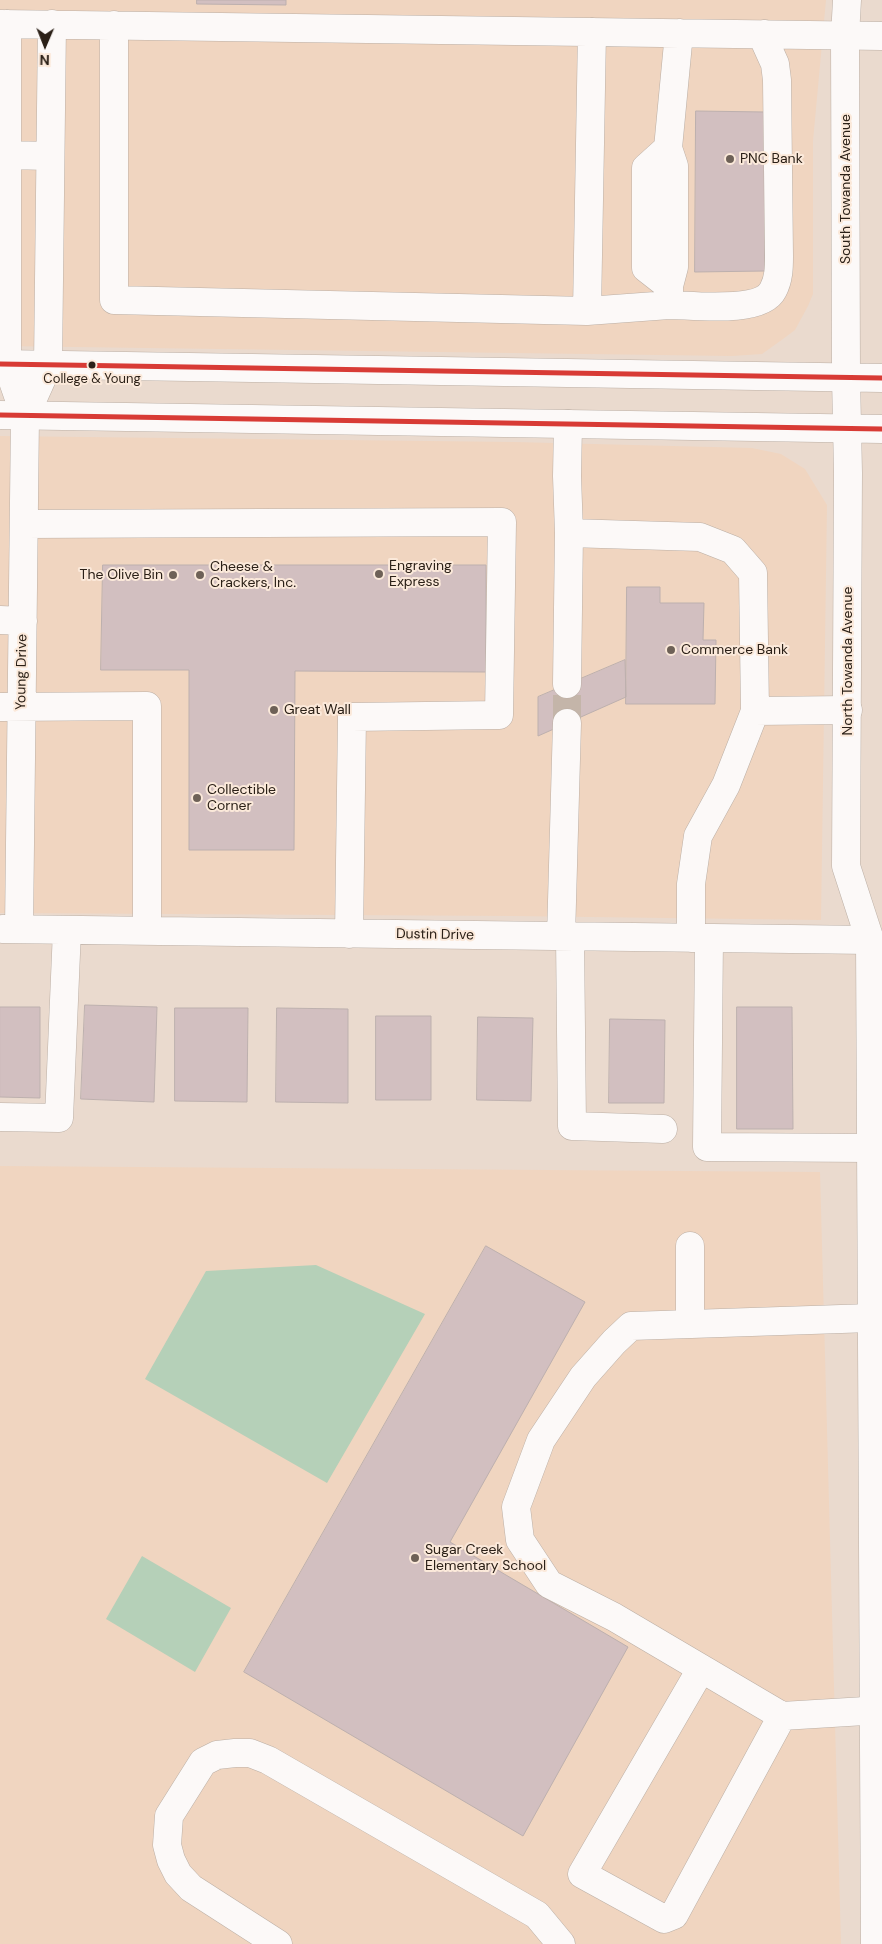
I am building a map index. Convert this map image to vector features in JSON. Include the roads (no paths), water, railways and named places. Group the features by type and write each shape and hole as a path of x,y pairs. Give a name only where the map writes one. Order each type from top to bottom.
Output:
{"main road":[{"name":"South Towanda Avenue","path":"846,378 847,0"},
{"path":"13,415 3,364 6,155 3,24 882,36"},
{"path":"13,415 48,364 52,24"},
{"path":"114,26 114,300 588,311 669,295 744,305 762,300 773,291 778,274 779,256 777,80 775,64 766,44 765,34"},
{"path":"588,311 592,32"},
{"path":"669,295 659,267 659,169 668,148 679,33"},
{"path":"6,155 50,156"},
{"path":"3,364 882,378"},
{"name":"North Towanda Avenue","path":"846,378 848,710 846,866 870,940 871,1148 877,1204 872,1318 877,1710 875,1944"},
{"path":"13,415 882,428"},
{"name":"Young Drive","path":"9,929 11,620 24,524 13,415"},
{"path":"567,684 568,424"},
{"path":"24,524 502,522 499,715 352,716 349,934"},
{"path":"569,533 700,537 732,550 753,573 755,711 726,785 698,836 691,884 700,938 707,1147 871,1148"},
{"path":"11,708 146,706 147,931"},
{"path":"755,711 848,710"},
{"path":"567,723 566,937 572,1126 663,1128"},
{"name":"North Towanda Avenue","path":"870,940 882,909"},
{"name":"Dustin Drive","path":"9,929 870,940"},
{"path":"0,1117 59,1118 66,930"},
{"path":"690,1246 690,1324"},
{"path":"872,1318 631,1326 583,1377 541,1440 516,1507 520,1540 549,1584 614,1616 782,1716 877,1710"},
{"path":"701,1669 582,1874 664,1919 674,1915 782,1716"},
{"path":"278,1944 200,1896 178,1874 171,1860 167,1845 170,1816 203,1762 217,1755 250,1753 268,1760 537,1915 562,1944"}],"tunnel":[{"path":"567,684 567,723"}],"place":[{"name":"PNC Bank","path":"730,159"},
{"name":"College & Young","path":"92,365"},
{"name":"Engraving Express","path":"379,574"},
{"name":"The Olive Bin","path":"173,575"},
{"name":"Cheese & Crackers, Inc.","path":"200,575"},
{"name":"Commerce Bank","path":"671,650"},
{"name":"Great Wall","path":"274,710"},
{"name":"Collectible Corner","path":"197,798"},
{"name":"Sugar Creek Elementary School","path":"415,1558"}]}
